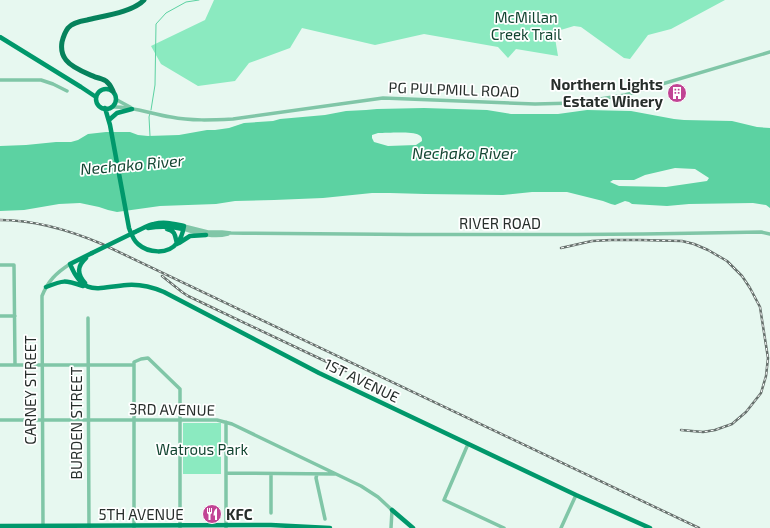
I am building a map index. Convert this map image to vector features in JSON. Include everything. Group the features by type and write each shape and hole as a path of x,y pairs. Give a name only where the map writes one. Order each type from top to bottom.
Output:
{"highway":[{"path":"113,91 104,80 72,66 66,60 62,46 63,38 67,28 74,24 131,9 144,0"}],"main road":[{"path":"0,36 81,86 96,97 100,106 105,108 112,107"},
{"path":"81,86 99,92"},
{"path":"96,97 101,90 108,88 115,94 117,100 112,107 110,122"},
{"path":"105,108 110,122 129,228 137,244 145,249 160,251 172,248 190,236 206,235"},
{"path":"110,122 117,114 132,108"},
{"name":"RIVER ROAD","path":"70,264 153,224 173,223 184,228"},
{"name":"RIVER ROAD","path":"142,229 161,226 184,228"},
{"path":"154,227 172,230 174,232 177,244"},
{"path":"177,244 181,238 184,228"},
{"path":"88,287 79,274 79,267 92,253"},
{"path":"70,264 79,281 88,287"},
{"name":"1ST AVENUE","path":"46,287 65,281 100,289 127,285 152,287 319,373 576,495 650,528"},
{"path":"392,510 413,528"},
{"name":"5TH AVENUE","path":"0,526 330,528"}],"street":[{"name":"PG PULPMILL ROAD","path":"132,108 172,118 217,120 383,98 535,104 575,103 625,96 770,52"},
{"path":"0,80 41,80 67,91"},
{"path":"117,100 132,108"},
{"path":"112,107 132,108"},
{"name":"RIVER ROAD","path":"184,228 206,235 222,235 231,233"},
{"name":"RIVER ROAD","path":"184,228 208,232 231,233 501,235 762,232 770,234"},
{"name":"CARNEY STREET","path":"43,527 43,365 41,304 42,296 46,287 53,277 70,264"},
{"path":"0,265 14,265 15,365"},
{"path":"0,316 15,316"},
{"name":"BURDEN STREET","path":"88,318 89,527"},
{"path":"134,527 134,362 148,358 180,389 180,527"},
{"path":"0,365 134,365"},
{"name":"3RD AVENUE","path":"0,420 217,420 226,422 370,491 392,510"},
{"path":"226,422 226,527"},
{"path":"468,444 444,500 504,528"},
{"path":"226,473 337,474"},
{"path":"271,474 271,513"},
{"path":"317,474 316,478 326,519"},
{"path":"561,528 576,495"},
{"path":"391,528 392,510"}],"green space":[{"name":"McMillan Creek Trail","path":"214,0 725,0 671,29 648,35 630,59 624,58 581,27 574,26 554,32 558,56 516,49 508,58 498,47 424,34 375,45 302,28 290,48 249,63 235,81 198,86 161,64 151,46 205,20"},
{"name":"Watrous Park","path":"183,423 221,423 221,474 183,474"}],"water":[{"name":"Nechako River","path":"424,108 487,110 511,114 558,114 587,110 631,111 674,119 732,121 757,127 770,128 770,208 766,205 753,203 689,204 667,206 632,204 625,201 615,205 567,192 532,192 503,195 372,193 323,198 235,201 216,204 160,206 117,212 80,203 59,204 24,210 0,211 0,146 71,142 88,134 106,132 130,132 148,136 179,135 229,128 244,123 325,115 346,111","holes":["378,133 416,134 421,136 422,141 416,145 388,146 374,142 372,135","675,168 695,169 709,178 707,181 666,187 619,186 610,182 613,180 634,180 645,175"]}],"waterway":[{"path":"151,110 155,85 156,24 166,13 186,2 199,0"},
{"path":"150,113 150,136"}],"railway":[{"path":"0,220 13,220 52,227 77,234 102,244 699,528"},
{"path":"561,248 592,241 682,241 708,250 727,261 742,276 750,288 760,307 768,358 766,376 761,393 746,412 732,424 715,430 703,432 681,430"},
{"path":"162,276 188,296 346,371"}],"place":[{"name":"Northern Lights Estate Winery","path":"677,93"},
{"name":"KFC","path":"212,514"}]}
